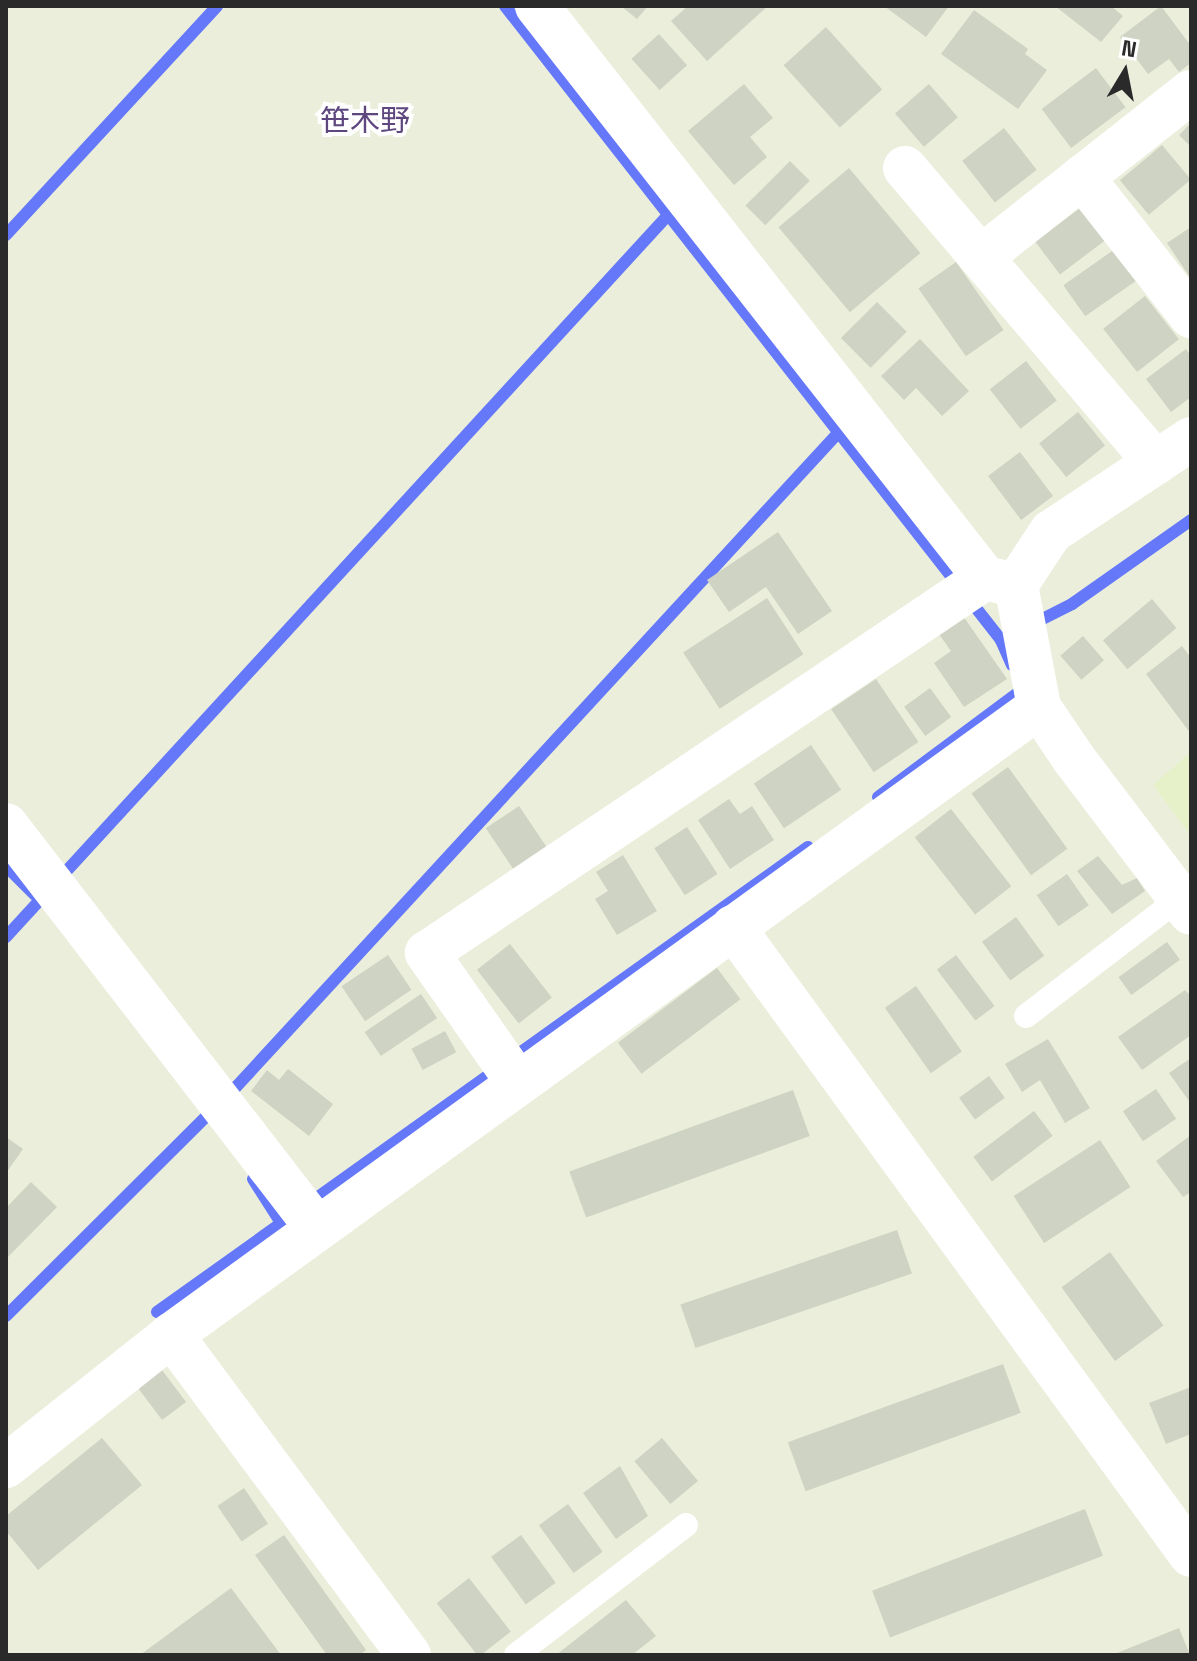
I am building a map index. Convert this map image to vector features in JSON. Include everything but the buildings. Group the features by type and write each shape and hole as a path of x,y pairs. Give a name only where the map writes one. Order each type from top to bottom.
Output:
{"street":[{"path":"537,6 1000,581 1039,707 1074,759 1186,906"},
{"path":"981,257 1191,92"},
{"path":"518,1083 427,953 1000,581 1051,532 1174,451 981,257 905,168"},
{"path":"1082,177 1191,316"},
{"path":"6,1466 171,1335 1039,707"},
{"path":"6,825 317,1228"},
{"path":"733,927 1191,1555"},
{"path":"171,1335 409,1655"}],"lane":[{"path":"1026,1016 1186,906"},
{"path":"516,1655 686,1525"}],"shaded area":[{"path":"1191,752 1191,836 1153,785"}],"waterway":[{"path":"6,235 217,6"},
{"path":"505,6 1001,640"},
{"path":"6,937 669,214"},
{"path":"6,1316 236,1087 839,432"},
{"path":"1012,665 1001,640 1072,604 1191,520"},
{"path":"878,797 1023,689 1021,685"},
{"path":"157,1312 808,847"},
{"path":"6,866 35,895"},
{"path":"253,1179 281,1223"}],"district":[{"name":"笹木野","path":"365,121"}]}
